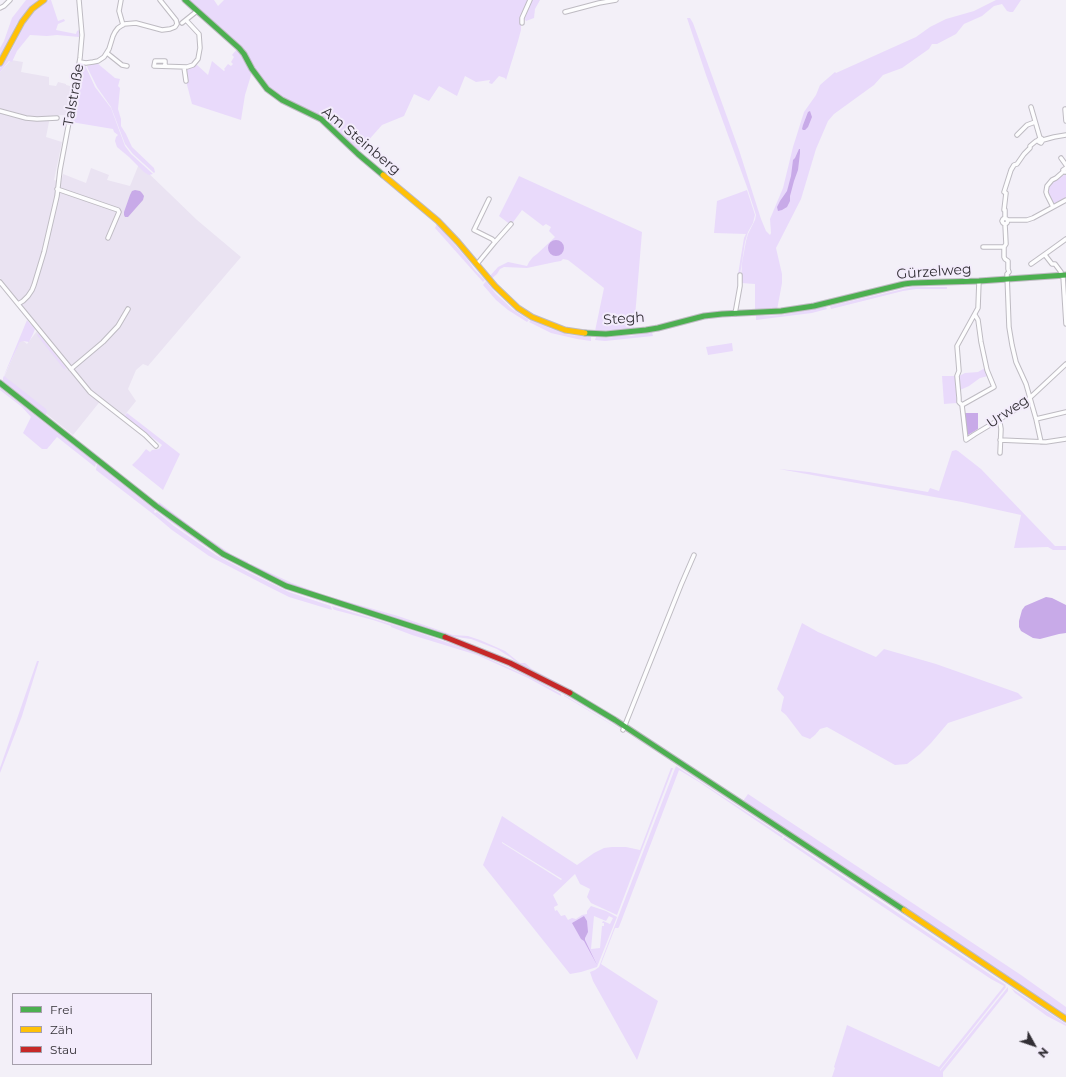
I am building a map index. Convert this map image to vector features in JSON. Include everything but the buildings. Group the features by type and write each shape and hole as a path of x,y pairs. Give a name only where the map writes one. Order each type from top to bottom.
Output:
{"main road":[{"path":"0,63 22,22 32,10 44,0"},
{"name":"Am Steinberg","path":"185,0 242,51 258,79 267,89 282,100 321,120 358,154 438,221 477,264 498,290 518,308"},
{"name":"Gürzelweg","path":"781,311 831,302 904,284 1063,276"},
{"name":"Stegh","path":"518,308 532,317 565,330 606,334 658,328 699,317 722,314 781,311"},
{"path":"0,383 172,518 211,546 240,563 298,590 440,634 498,658 565,690 905,911 1066,1019"}],"street":[{"path":"0,8 10,0"},
{"name":"Talstraße","path":"18,304 28,296 34,285 57,196 61,162 80,62 82,35 79,0"},
{"path":"121,0 119,11 123,25"},
{"path":"80,62 86,64 98,61 108,53 112,36 118,28 123,25 136,23 162,30 175,27 177,24 176,20 160,0"},
{"path":"522,23 522,18 530,0"},
{"path":"565,12 616,0"},
{"path":"182,23 197,10"},
{"path":"165,66 191,66 196,63 198,59 200,50 199,34 186,20"},
{"path":"108,53 122,65 127,66"},
{"path":"184,67 186,81"},
{"path":"1031,107 1040,140"},
{"path":"1065,109 1066,121"},
{"path":"0,111 26,118 57,118"},
{"path":"1017,135 1027,125 1035,122"},
{"path":"1041,442 1025,380 1016,362 1009,327 1007,274 1009,272 1008,262 1004,259 1004,247 1006,244 1006,221 1004,210 1006,193 1004,192 1011,170 1030,148 1030,146 1036,141 1066,136"},
{"path":"1053,207 1046,192 1047,186 1065,169 1061,158"},
{"path":"57,189 118,210 119,212 108,238"},
{"path":"489,198 474,230 495,242"},
{"path":"1006,221 1027,220 1033,218 1066,200"},
{"path":"477,264 511,224"},
{"path":"1031,264 1066,239"},
{"path":"983,247 1004,247"},
{"path":"1045,255 1052,264 1055,264 1063,276 1066,324"},
{"path":"735,314 740,286 740,276"},
{"path":"975,315 978,320 987,370 994,387 962,405 959,402 957,346 960,338 978,308 979,281"},
{"path":"0,282 90,392 145,435 156,446"},
{"path":"71,369 103,342 118,326 128,309"},
{"name":"Urweg","path":"962,405 966,440 1014,412 1066,364"},
{"path":"1036,419 1066,412"},
{"path":"999,420 1001,429 1000,453"},
{"path":"1000,440 1041,442 1066,438"},
{"path":"624,728 694,555"}],"shaded area":[{"path":"26,0 38,0 17,23 0,58 0,48 12,18"},
{"path":"51,0 58,21 64,19 65,21 58,24 56,30 76,34 79,30 79,37 30,35 17,51 12,62 9,61 0,72 0,68 11,51 25,23 34,12"},
{"path":"186,0 214,0 218,6 224,0 528,0 521,17 521,30 506,80 505,78 499,76 492,84 489,83 490,80 476,82 465,76 457,96 439,86 429,101 414,94 404,116 382,125 358,152 330,125 272,91 252,66 245,53"},
{"path":"531,0 540,0 535,9 534,18 526,21 524,18"},
{"path":"996,0 1021,0 1013,12 1007,11 1002,4 994,6 982,16 964,24 956,34 937,44 932,44 929,49 902,68 883,75 874,85 834,114 828,121 816,149 801,199 776,248 782,274 782,283 777,310 755,311 755,284 741,283 742,263 746,241 756,215 687,18 690,18 693,23 739,150 761,219 766,231 770,235 770,219 783,188 793,147 804,112 816,95 820,85 835,72 836,73 916,37 930,27 946,19 974,11"},
{"path":"237,49 245,59 252,72 245,95 241,120 192,104 186,81 185,69 196,64 208,75 212,61 224,71 228,64 231,66 233,64 231,62 234,57 232,55"},
{"path":"11,60 23,62 21,72 49,77 49,85 56,86 58,82 70,86 70,96 66,115 49,116 46,137 62,142 54,180 61,182 63,174 86,183 91,168 109,175 107,180 130,186 139,164 197,220 241,257 148,366 143,364 136,370 128,389 136,401 124,416 102,399 73,435 4,380 21,339 27,344 40,327 0,278 0,72"},
{"path":"97,63 115,78 120,79 118,86 120,88 118,109 121,119 121,126 132,147 154,168 154,173 133,154 125,144 111,107 97,87 88,69 87,66"},
{"path":"85,65 95,87 111,108 125,146 131,154 153,174 149,175 144,172 117,147 115,141 118,135 113,129 71,122 81,66"},
{"path":"810,111 812,117 808,127 803,130 803,125 808,112"},
{"path":"799,149 798,170 790,196 790,201 787,207 778,211 777,207 787,191 793,160"},
{"path":"1066,174 1066,198 1052,205 1048,195 1048,187 1054,180"},
{"path":"519,176 642,232 634,329 656,327 677,322 656,328 595,331 604,288 568,260 563,259 561,261 527,268 504,267 500,269 491,279 513,301 535,316 558,325 531,315 514,303 489,277 498,267 508,262 527,266 533,257 555,237 549,231 551,227 546,224 543,226 522,210 511,225 499,216"},
{"path":"135,190 142,193 144,196 143,200 128,217 125,217 124,212 130,195 132,191"},
{"path":"747,190 755,215 745,242 740,275 738,275 746,234 714,233 717,201"},
{"path":"437,224 485,280 483,282 435,228"},
{"path":"556,240 563,245 564,248 559,255 556,256 549,251 548,248 553,241"},
{"path":"486,281 496,294 512,309 529,320 527,322 508,310 496,300 483,285"},
{"path":"912,287 947,287 947,289 916,289 831,309 830,306"},
{"path":"826,307 827,309 812,313 756,320 756,315 781,315"},
{"path":"27,320 35,329 33,334 29,342 20,342 4,376 46,409 46,415 3,381 3,378"},
{"path":"531,320 570,335 591,337 591,341 551,333 529,322"},
{"path":"562,326 595,331 589,331"},
{"path":"652,332 653,336 605,341 595,340 596,337 607,338 631,336"},
{"path":"38,333 66,368 65,369 37,335"},
{"path":"732,343 733,351 708,355 706,347"},
{"path":"985,368 988,376 980,378 969,386 960,390 959,376 965,373 978,372"},
{"path":"942,376 955,376 957,403 944,404"},
{"path":"0,388 96,463 95,467 57,437 47,449 42,449 23,433 31,417 22,407 0,390"},
{"path":"127,413 180,454 163,490 132,465 146,449 150,452 152,450 159,449 162,445 124,416"},
{"path":"965,413 978,413 978,429 968,435 967,434"},
{"path":"956,450 981,469 1055,546 1066,546 1066,550 1053,550 1048,547 1014,548 1021,515 962,502 779,469 809,472 928,492 930,488 939,491 952,451"},
{"path":"97,464 155,510 155,513 157,512 174,526 216,555 289,592 331,606 332,610 289,597 209,556 172,530 96,470"},
{"path":"159,502 197,531 231,554 248,563 247,564 225,553 206,541 158,505"},
{"path":"159,510 247,569 246,570 199,542 168,520 158,511"},
{"path":"251,564 292,583 324,595 398,616 453,635 468,636 480,640 505,651 520,663 525,663 532,669 564,687 521,666 497,649 471,639 449,636 292,587 251,567"},
{"path":"249,569 331,604 291,591 248,571"},
{"path":"1046,597 1052,598 1066,605 1066,633 1040,639 1033,638 1021,631 1019,627 1022,610 1025,606"},
{"path":"334,604 398,624 333,605"},
{"path":"332,606 414,631 469,650 532,678 561,694 561,696 528,678 477,655 412,635 373,620 335,610"},
{"path":"802,623 818,632 876,657 884,649 936,664 1018,693 1023,698 948,723 920,754 907,764 895,765 827,727 820,729 810,739 802,736 786,715 781,711 784,697 777,689"},
{"path":"404,626 434,635 490,656 562,692 498,661 456,644"},
{"path":"37,661 39,661 22,716 0,773 0,768"},
{"path":"564,694 567,694 624,728 623,729"},
{"path":"564,696 634,738 655,752"},
{"path":"676,765 709,785 782,832 781,833"},
{"path":"676,766 783,836 782,838 679,770 619,927 615,928 601,964 658,1001 637,1060 593,981 590,972 599,967"},
{"path":"671,768 673,768 617,915 591,903 587,897 590,889 580,884 575,874 553,895 558,905 554,907 555,911 557,910 561,916 565,915 568,920 572,918 576,919 587,914 587,911 591,906 606,911 617,917 597,967 570,974 483,865 502,816 577,865 604,848 626,847 640,850","holes":["502,842 562,879 561,880","594,916 606,921 609,916 613,918 610,924 603,921 602,923 604,923 604,926 602,926 600,948 591,949"]},
{"path":"748,794 1021,975 1066,1007 1066,1017 1064,1016 1065,1014 1014,982 1013,979 1010,979 744,802 743,801"},
{"path":"785,836 788,836 962,952 1006,983 934,934"},
{"path":"784,837 1006,985 1006,987 940,1071 1008,987 1008,991 943,1072 943,1077 832,1077 847,1025 939,1067 1004,986 991,979 855,888 783,839"},
{"path":"584,916 587,921 588,932 585,940 597,965 572,923"},
{"path":"1011,988 1066,1024 1066,1026 1047,1016 1015,993"}],"traffic: fast":[{"path":"185,0 239,48 267,89 282,100 321,119 383,175"},
{"path":"585,333 606,334 646,330 704,316 781,311 814,306 912,283 979,281 1066,275"},
{"path":"0,383 156,506 223,554 286,586 445,637"},
{"path":"570,693 615,720 904,910"}],"traffic: slow":[{"path":"0,63 22,22 32,9 44,0"},
{"path":"383,175 438,221 495,286 518,308 532,317 565,330 585,333"},
{"path":"904,910 1066,1019"}],"traffic: jam":[{"path":"445,637 510,663 570,693"}]}
